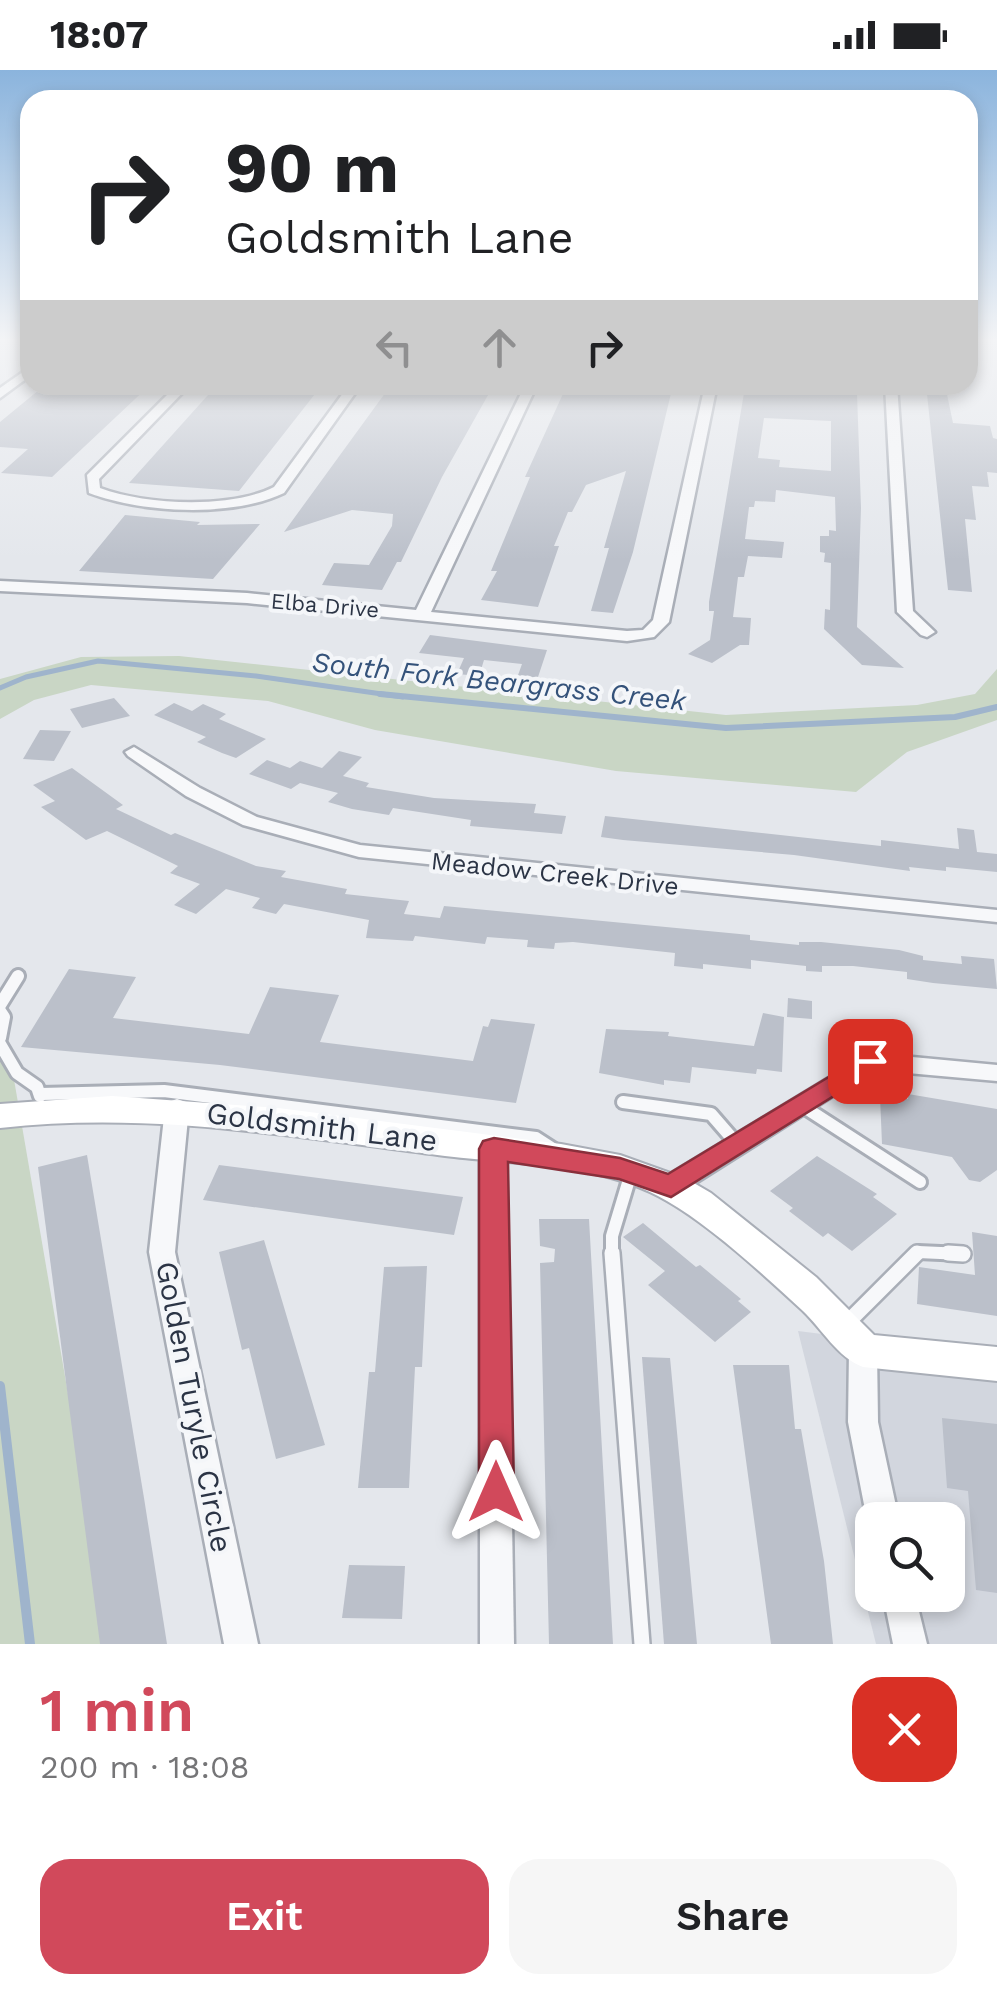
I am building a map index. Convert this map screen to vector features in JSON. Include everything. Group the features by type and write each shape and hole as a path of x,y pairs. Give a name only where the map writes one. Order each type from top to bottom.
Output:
{"street":[{"path":"157,412 90,482 94,490 107,496 242,505 275,494 336,412"},
{"path":"423,613 518,412"},
{"name":"Elba Drive","path":"0,586 247,598 616,635 648,634 661,622 705,412"},
{"path":"893,412 905,612 926,632"},
{"name":"Meadow Creek Drive","path":"134,752 193,792 250,821 359,851 997,916"},
{"path":"671,1186 870,1061 997,1073"},
{"name":"Goldsmith Lane","path":"23,1109 177,1108 555,1157 632,1172 671,1186 810,1292 854,1338"},
{"name":"Golden Turyle Circle","path":"177,1108 162,1252 241,1644"},
{"path":"494,1149 498,1644"},
{"path":"880,1502 862,1422 854,1338 997,1364"},
{"path":"903,1612 910,1644"}],"lane":[{"path":"18,976 0,1008 4,1018 0,1041 17,1073 23,1109 164,1091 536,1138 548,1144 555,1157"},
{"path":"623,1102 711,1114 737,1144"},
{"path":"800,1105 920,1182"},
{"path":"632,1172 612,1236 612,1290 642,1644"},
{"path":"854,1338 918,1252 963,1254"}],"shaded area":[{"path":"798,1331 997,1356 997,1644 876,1644 868,1612 965,1612 965,1502 855,1502 855,1560"}],"green space":[{"path":"179,656 726,715 917,705 975,694 997,669 997,720 907,752 856,792 616,771 375,730 268,701 91,685 34,700 0,719 0,679 81,657"},
{"path":"0,998 111,1644 0,1644"}],"building":[{"path":"12,412 121,412 52,477 1,473 28,449 0,447 0,422"},
{"path":"192,412 301,412 239,491 129,483"},
{"path":"371,412 478,412 401,562 397,562 382,590 322,585 334,563 369,565 392,526 393,514 352,510 284,532"},
{"path":"554,412 666,412 633,552 613,613 591,611 626,471 586,485 572,512 568,512 554,546 559,546 538,607 481,600 497,571 491,571 530,477 525,477"},
{"path":"741,412 858,412 861,508 857,627 904,668 862,665 824,629 825,609 830,610 831,563 824,562 820,536 829,536 829,530 836,531 835,497 776,490 775,502 755,501 754,507 749,507 745,539 784,542 782,558 748,556 744,577 738,577 733,617 751,618 749,645 740,645 712,663 688,654 710,640 714,611 709,611","holes":["764,418 831,421 831,471 779,467 780,460 758,458"]},
{"path":"929,412 951,412 953,423 990,426 993,438 997,439 997,473 987,472 989,487 972,486 976,520 965,519 972,592 948,590"},
{"path":"125,515 200,522 197,525 260,524 213,579 79,571"},
{"path":"430,635 547,650 537,680 517,678 522,664 484,660 479,676 457,674 464,658 419,653"},
{"path":"114,698 130,716 82,728 70,709"},
{"path":"174,703 192,711 203,704 226,714 219,719 266,739 236,758 222,753 197,742 206,737 154,715"},
{"path":"40,730 71,731 54,761 23,759"},
{"path":"339,751 362,757 343,776 369,783 366,787 434,798 536,804 534,813 566,816 562,834 470,826 471,820 393,808 389,815 352,809 328,802 338,793 300,783 291,789 249,774 267,760 290,768 300,761 322,768"},
{"path":"72,768 123,805 116,809 171,835 175,833 256,866 286,871 281,877 347,889 345,894 409,901 404,914 440,918 444,906 750,935 750,940 799,945 821,942 899,950 923,956 923,960 962,964 961,956 994,959 997,989 907,979 907,972 853,966 822,966 822,972 806,971 806,966 751,960 751,969 703,964 703,969 674,966 675,953 573,942 555,943 554,949 527,947 528,940 487,937 485,944 415,936 413,941 366,938 369,920 284,904 276,914 252,908 260,898 226,889 196,914 174,905 200,884 170,873 178,866 107,831 86,840 41,807 55,801 33,785"},
{"path":"605,816 881,846 881,840 959,849 957,828 974,830 977,852 997,854 997,872 946,867 946,871 909,867 910,871 794,855 601,837"},
{"path":"69,969 136,977 113,1018 249,1034 270,987 339,995 320,1042 473,1061 483,1026 488,1027 491,1019 535,1024 516,1103 220,1065 21,1047"},
{"path":"788,998 812,1001 812,1019 787,1017"},
{"path":"763,1013 784,1017 782,1072 757,1069 756,1074 692,1067 690,1083 664,1080 664,1085 599,1073 606,1029 669,1032 668,1036 754,1046"},
{"path":"908,1094 997,1109 997,1170 980,1182 969,1180 952,1157 882,1144 880,1096 908,1099"},
{"path":"87,1155 167,1644 100,1644 38,1167"},
{"path":"817,1156 877,1194 873,1197 897,1214 852,1251 828,1233 823,1237 770,1191"},
{"path":"219,1165 463,1197 454,1235 203,1200"},
{"path":"539,1219 589,1219 613,1644 549,1644 540,1263 554,1262 555,1249 540,1246"},
{"path":"643,1223 696,1267 700,1265 751,1312 715,1342 648,1285 665,1271 623,1237"},
{"path":"972,1232 997,1236 997,1316 917,1304 919,1267 975,1275"},
{"path":"264,1240 325,1445 276,1459 249,1348 242,1350 219,1252"},
{"path":"427,1266 422,1367 415,1367 409,1488 358,1488 369,1372 375,1372 384,1267"},
{"path":"642,1357 670,1358 697,1644 664,1644"},
{"path":"733,1365 789,1365 795,1429 801,1429 824,1561 833,1644 771,1644"},
{"path":"942,1418 997,1424 997,1593 976,1590 968,1491 947,1488"},
{"path":"349,1565 405,1566 402,1619 342,1618"}],"waterway":[{"name":"South Fork Beargrass Creek","path":"0,688 26,677 98,661 256,676 386,695"},
{"name":"South Fork Beargrass Creek","path":"380,694 386,695"},
{"name":"South Fork Beargrass Creek","path":"386,695 726,728 955,717 997,707"},
{"name":"South Fork Beargrass Creek","path":"386,695 403,697"},
{"name":"South Fork Beargrass Creek","path":"0,1386 30,1644"}],"route":[{"path":"496,1492 494,1149 620,1169 671,1186 870,1061"}]}
